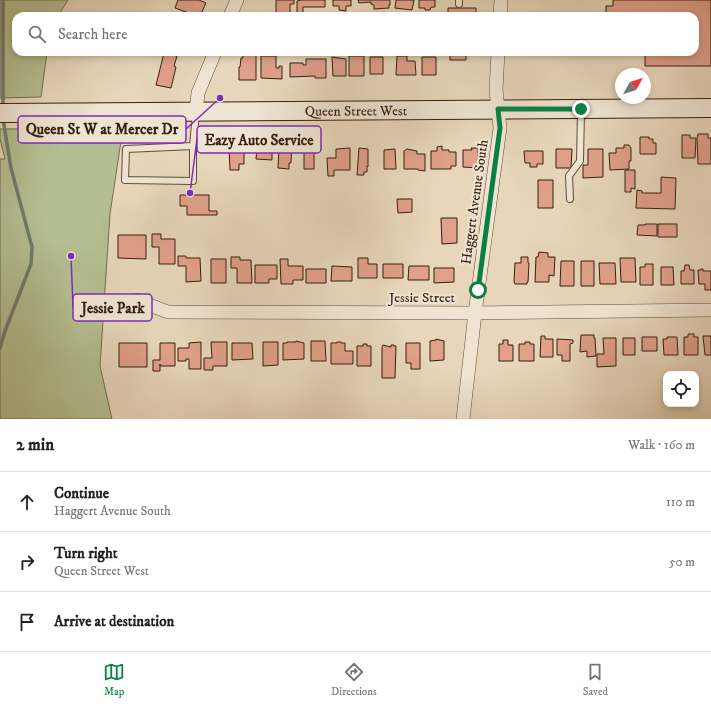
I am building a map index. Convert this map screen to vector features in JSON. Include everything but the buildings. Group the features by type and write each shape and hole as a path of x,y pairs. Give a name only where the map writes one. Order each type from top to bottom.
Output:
{"main road":[{"name":"Queen Street West","path":"0,113 711,108"}],"street":[{"path":"232,12 237,0"},
{"path":"500,12 501,0"},
{"path":"196,112 198,93 213,56"},
{"name":"Haggert Avenue South","path":"463,419 475,313 500,128 496,90 498,56"},
{"name":"Jessie Street","path":"136,300 168,312 475,313 711,310"}],"lane":[{"path":"570,199 569,176 580,162 581,109"},
{"path":"193,146 126,149 125,180 193,181 193,146 196,112"}],"green space":[{"path":"0,0 68,0 60,12 12,12 12,56 46,56 41,97 0,98"},
{"path":"123,128 110,214 100,366 112,419 0,419 0,159 5,159 0,139 0,129"}],"waterway":[{"path":"3,0 3,109"},
{"path":"0,348 31,264 32,247 11,168 3,119"}],"place":[{"name":"Queen St W at Mercer Dr","path":"220,98"},
{"name":"Eazy Auto Service","path":"190,193"},
{"name":"Jessie Park","path":"71,256"}],"route":[{"path":"478,290 500,128 498,109 581,109"}]}
